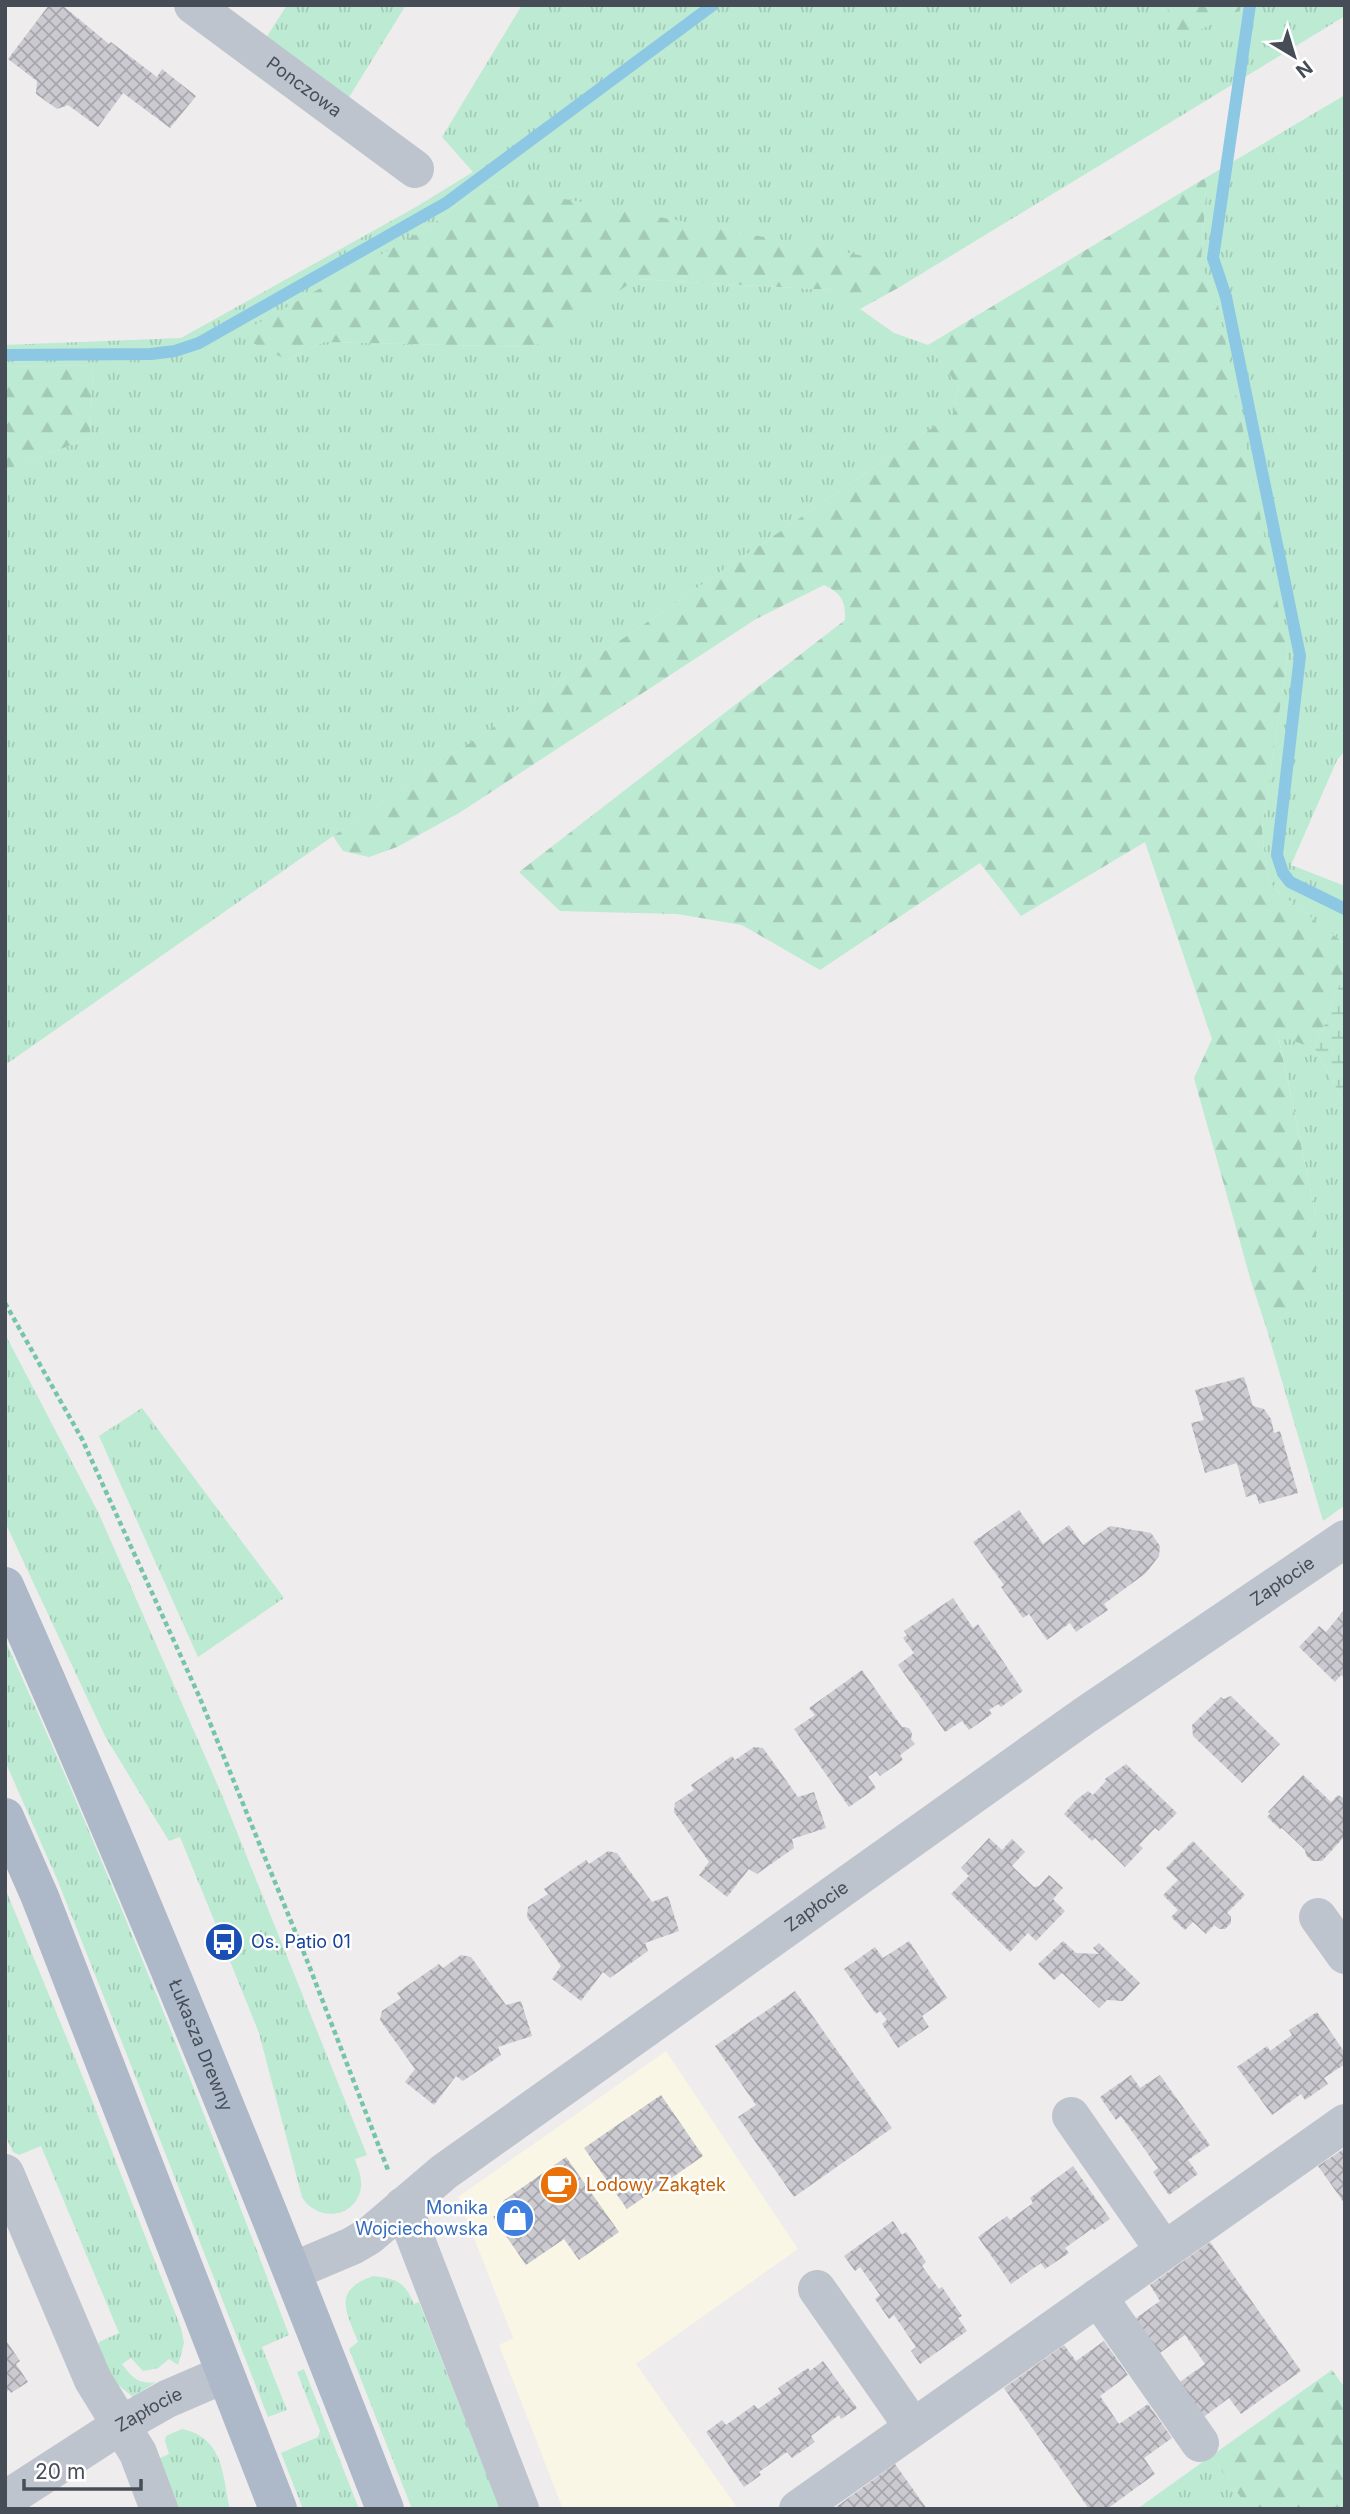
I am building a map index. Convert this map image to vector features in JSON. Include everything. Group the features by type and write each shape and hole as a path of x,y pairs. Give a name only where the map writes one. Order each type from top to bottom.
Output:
{"main road":[{"name":"Łukasza Drewny","path":"5,1586 293,2272 385,2509"},
{"path":"5,1817 40,1897 278,2509"}],"street":[{"name":"Ponczowa","path":"193,5 415,169"},
{"name":"Zapłocie","path":"293,2272 369,2236 444,2172 1084,1716 1345,1539"},
{"path":"1318,1917 1345,1955"},
{"path":"1071,2116 1164,2250"},
{"path":"798,2509 1345,2123"},
{"path":"5,2173 93,2380 138,2453 159,2509"},
{"path":"403,2206 520,2509"},
{"path":"817,2289 913,2427"},
{"path":"1098,2297 1200,2443"},
{"name":"Zapłocie","path":"5,2500 121,2425 167,2399 225,2374"}],"path":[{"path":"5,1303 82,1439 199,1696 403,2206"}],"shaded area":[{"path":"666,2051 798,2249 636,2364 738,2509 563,2509 499,2345 513,2338 458,2197"}],"green space":[{"path":"287,5 406,5 348,99 266,38"},
{"path":"522,5 1166,5 1181,38 1240,11 1241,5 1345,5 1345,16 898,288 863,256 485,184 426,229 287,360 324,342 533,347 636,279 833,290 894,333 928,345 958,386 954,413 333,836 5,1065 5,470 90,438 93,365 5,367 5,345 181,338 416,207 473,172 442,137"},
{"path":"1166,5 1241,5 1240,11 1180,39"},
{"path":"1345,95 1345,751 1337,760 1291,865 1345,886 1345,944 1281,894 1272,885 1266,868 1262,829 1288,654 1201,263 1207,177"},
{"path":"1207,177 1201,263 1217,300 1288,654 1262,829 1266,868 1272,885 1281,894 1345,944 1345,970 1315,1049 1278,1035 1316,1216 1316,1286 1267,1330 1194,1078 1212,1039 1145,842 1021,916 980,863 820,970 742,925 677,914 560,911 519,872 845,620 845,608 841,598 830,588 824,585 756,619 459,813 397,847 369,857 343,851 333,836 954,413 958,386 928,345"},
{"path":"485,184 864,256 898,288 860,309 833,290 637,279 533,347 324,342 287,360 237,335 426,229"},
{"path":"93,365 90,438 5,470 5,367"},
{"path":"1345,970 1345,1104 1315,1049"},
{"path":"1278,1034 1315,1049 1345,1104 1345,1505 1323,1521 1267,1330 1316,1285 1316,1216"},
{"path":"5,1334 99,1514 222,1795 367,2155 355,2159 361,2187 358,2197 345,2211 317,2211 302,2197 259,2033 230,1961 238,1957 224,1922 216,1925 180,1837 169,1841 105,1736 5,1522"},
{"path":"142,1408 284,1598 198,1657 99,1436"},
{"path":"5,1640 153,1985 289,2335 262,2347 287,2410 268,2417 57,1879 5,1761"},
{"path":"5,1888 181,2328 184,2343 178,2365 169,2359 158,2368 143,2371 131,2358 122,2364 136,2379 156,2382 133,2397 117,2384 97,2354 99,2342 119,2333 41,2146 19,2155 13,2152 5,2135"},
{"path":"373,2276 399,2283 407,2290 414,2304 419,2302 500,2509 412,2509 349,2349 358,2342 347,2311 347,2295 360,2282"},
{"path":"304,2369 359,2509 303,2509 281,2453 318,2437 320,2431 297,2372"},
{"path":"1332,2370 1345,2388 1345,2509 1249,2509 1211,2456"},
{"path":"182,2429 206,2440 214,2449 219,2459 230,2509 175,2509 158,2459 169,2454 166,2436"},
{"path":"1211,2456 1249,2509 1137,2509"}],"building":[{"path":"49,5 62,5 109,44 111,42 157,77 162,69 196,96 170,128 123,93 98,127 68,105 57,109 36,94 37,81 8,59"},
{"path":"1244,1377 1253,1406 1264,1409 1271,1419 1274,1433 1280,1431 1298,1493 1259,1504 1256,1494 1246,1497 1237,1463 1205,1473 1191,1423 1204,1420 1195,1390"},
{"path":"1019,1510 1043,1544 1069,1525 1083,1545 1110,1526 1151,1533 1160,1546 1159,1556 1146,1573 1104,1604 1108,1610 1076,1632 1070,1623 1047,1640 1029,1614 1023,1618 1001,1587 1004,1585 973,1542"},
{"path":"953,1598 973,1628 978,1624 1023,1691 1001,1707 998,1704 989,1710 992,1714 969,1730 962,1721 945,1732 898,1665 914,1653 903,1638 907,1635 904,1631"},
{"path":"1345,1609 1345,1678 1341,1675 1335,1682 1299,1647 1319,1626 1326,1632"},
{"path":"862,1670 902,1727 909,1728 915,1744 900,1755 903,1760 880,1776 876,1771 868,1777 876,1788 849,1807 794,1729 815,1715 809,1708"},
{"path":"1231,1696 1280,1744 1242,1783 1193,1736 1192,1725 1221,1697 1223,1699"},
{"path":"754,1747 763,1748 798,1797 814,1792 826,1828 792,1839 794,1848 757,1874 749,1869 727,1897 699,1875 709,1862 674,1812 675,1803 694,1790 691,1785 732,1756 735,1760"},
{"path":"1126,1764 1177,1813 1159,1831 1155,1828 1139,1845 1143,1848 1125,1867 1095,1838 1092,1841 1064,1814 1088,1791 1093,1795 1105,1779"},
{"path":"1303,1775 1331,1802 1338,1795 1345,1799 1345,1836 1322,1861 1312,1861 1305,1850 1267,1817 1270,1814 1268,1812"},
{"path":"989,1838 1002,1850 1012,1839 1025,1852 1012,1866 1034,1887 1039,1886 1049,1875 1063,1888 1053,1899 1065,1911 1036,1941 1028,1933 1010,1952 951,1894 969,1876 961,1868"},
{"path":"1193,1841 1245,1895 1227,1913 1231,1917 1231,1923 1225,1929 1214,1925 1206,1934 1193,1922 1185,1930 1171,1917 1178,1910 1163,1895 1178,1880 1166,1868"},
{"path":"608,1851 617,1853 652,1902 668,1896 679,1931 645,1943 648,1951 610,1978 603,1972 581,2001 552,1979 561,1966 527,1917 528,1907 548,1894 544,1889 586,1860 589,1864"},
{"path":"909,1941 947,1998 922,2016 929,2027 898,2048 882,2024 887,2020 880,2011 876,2014 844,1969 875,1947 883,1958"},
{"path":"1063,1941 1076,1953 1099,1954 1093,1948 1099,1943 1140,1983 1123,2001 1107,2000 1099,2008 1062,1973 1054,1980 1038,1964"},
{"path":"461,1955 471,1957 506,2005 521,2001 532,2036 498,2047 501,2055 463,2081 456,2076 434,2105 405,2082 415,2069 380,2020 382,2011 401,1998 397,1993 439,1964 443,1968"},
{"path":"795,1991 892,2128 794,2197 738,2117 756,2105 715,2046"},
{"path":"1317,2012 1345,2053 1345,2064 1324,2078 1328,2084 1305,2100 1301,2094 1272,2115 1237,2067 1267,2046 1270,2051 1292,2035 1289,2030"},
{"path":"1131,2075 1140,2088 1160,2075 1210,2145 1188,2160 1198,2174 1169,2195 1153,2172 1158,2168 1121,2116 1116,2120 1100,2097"},
{"path":"661,2095 703,2156 627,2209 584,2148"},
{"path":"1345,2148 1345,2204 1318,2166"},
{"path":"566,2157 619,2232 579,2260 564,2239 526,2265 493,2217 502,2210 503,2201"},
{"path":"1073,2166 1110,2219 1065,2248 1069,2253 1045,2269 1041,2263 1011,2284 978,2237 1007,2216 1010,2220 1033,2203 1030,2198"},
{"path":"893,2221 902,2235 906,2232 926,2262 922,2266 939,2289 942,2287 962,2316 958,2318 967,2331 920,2364 911,2351 916,2347 894,2315 889,2319 875,2299 880,2295 860,2267 855,2271 844,2256"},
{"path":"1210,2242 1301,2371 1241,2414 1229,2398 1201,2419 1177,2384 1205,2364 1185,2335 1157,2355 1132,2321 1160,2301 1150,2285"},
{"path":"5,2339 20,2361 16,2364 28,2382 11,2393 9,2390 5,2393"},
{"path":"1104,2341 1128,2375 1100,2396 1119,2424 1148,2404 1172,2438 1144,2458 1155,2474 1107,2509 1089,2509 1004,2388 1064,2345 1076,2361"},
{"path":"823,2361 857,2408 841,2419 839,2415 811,2436 815,2442 792,2458 787,2452 759,2472 761,2475 744,2487 706,2432 722,2420 726,2425 754,2405 758,2409 781,2393 778,2388"},
{"path":"895,2464 927,2509 837,2509 836,2507"}],"waterway":[{"path":"5,355 151,354 175,351 199,343 446,203 713,5"},
{"path":"1250,5 1213,258 1226,297 1300,656 1277,855 1283,873 1290,882 1345,909"}],"place":[{"name":"Os. Patio 01","path":"224,1942"},
{"name":"Lodowy Zakątek","path":"559,2185"},
{"name":"Monika Wojciechowska","path":"515,2218"}]}
